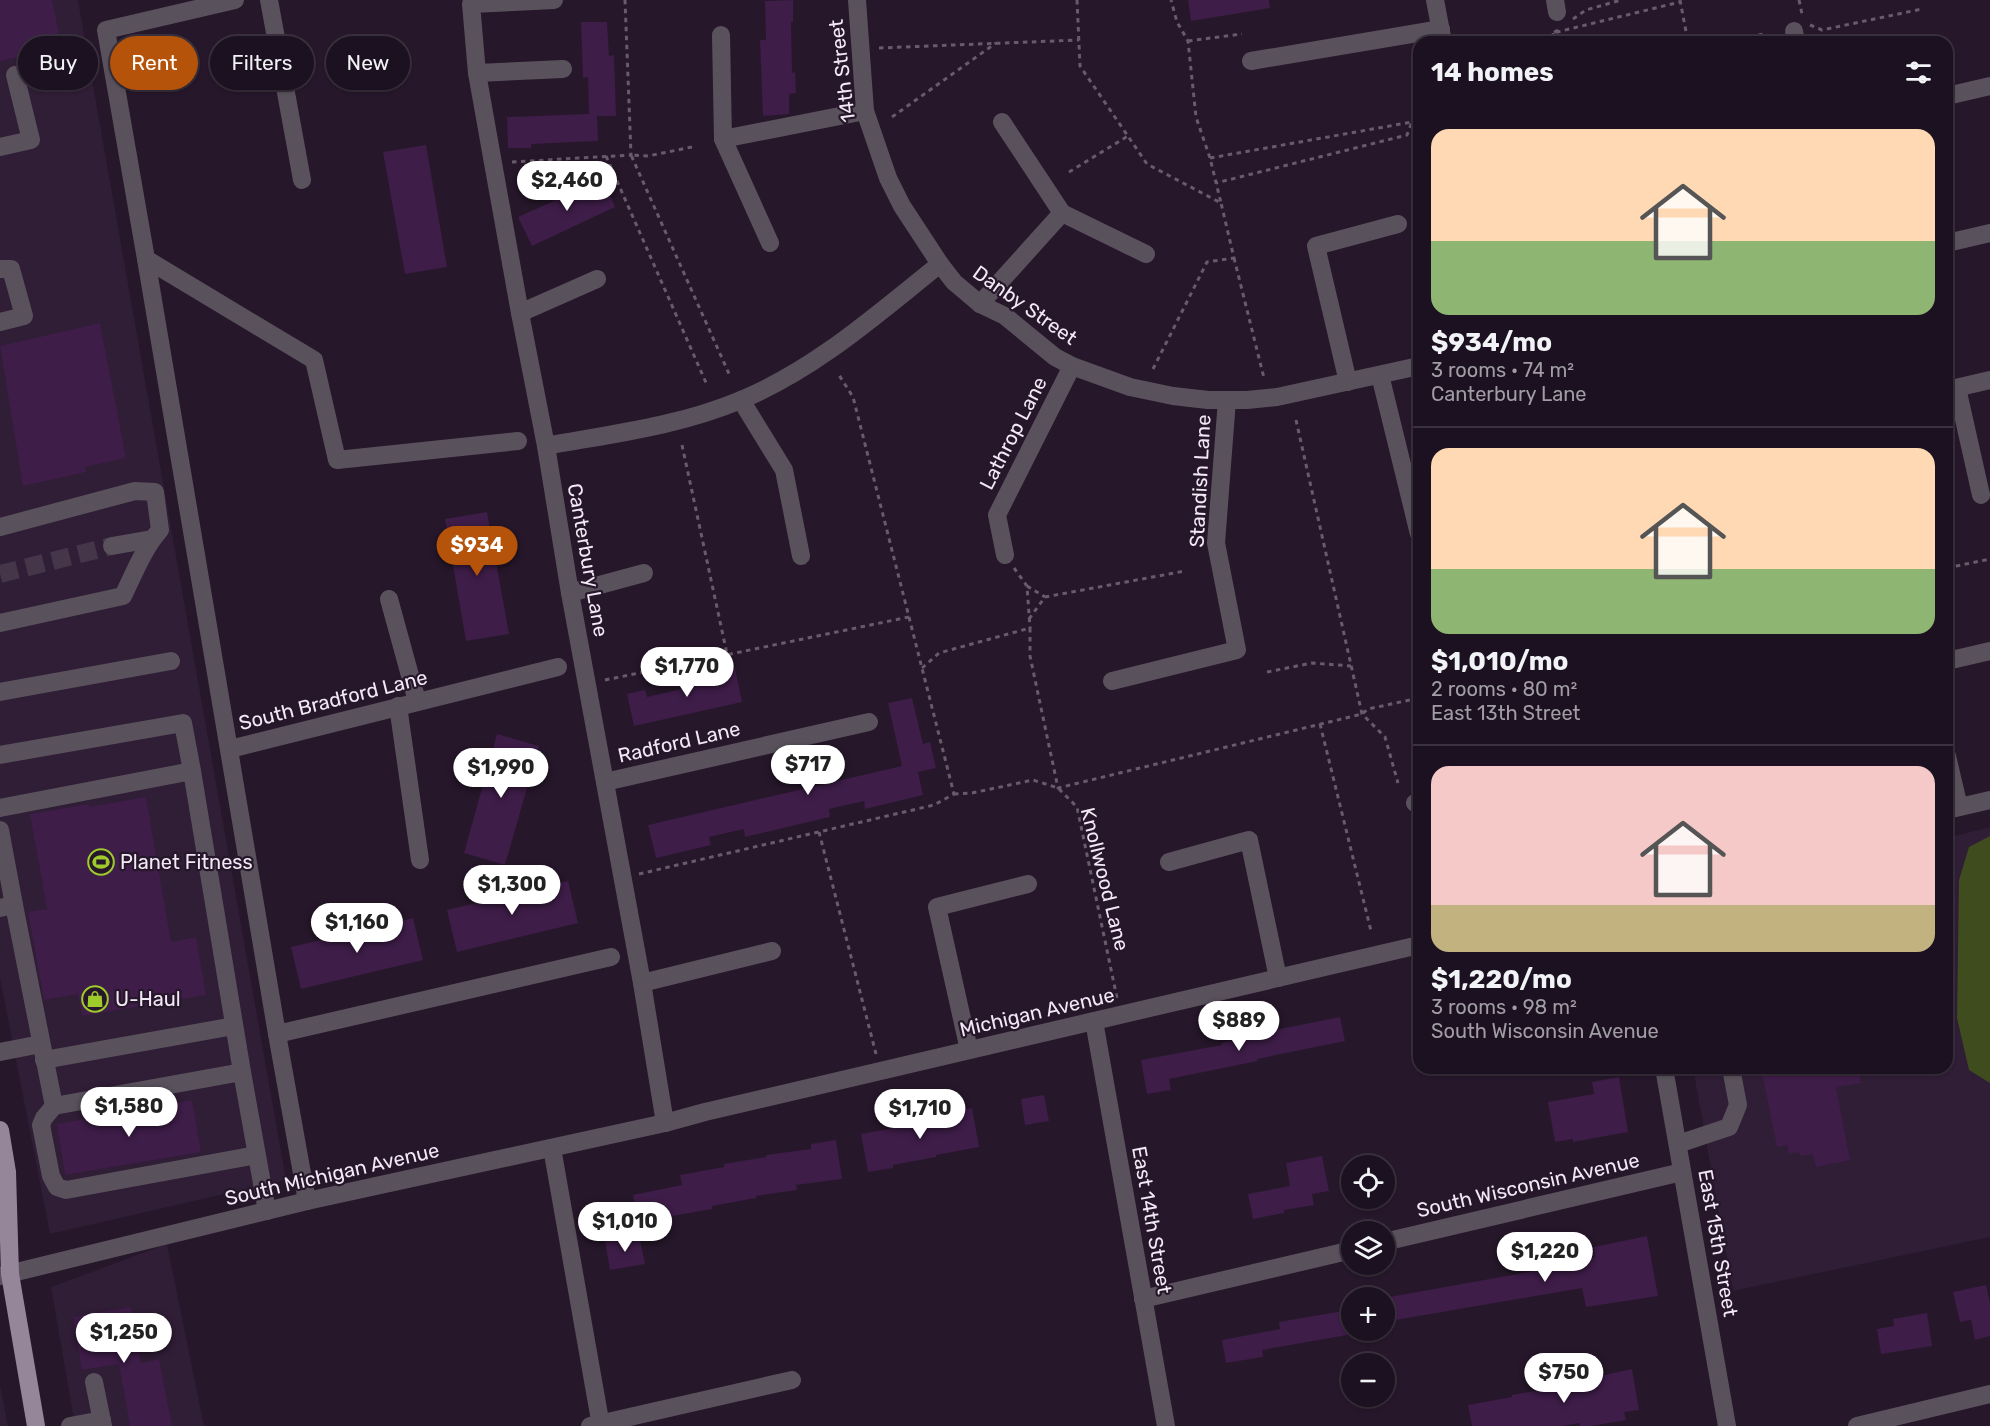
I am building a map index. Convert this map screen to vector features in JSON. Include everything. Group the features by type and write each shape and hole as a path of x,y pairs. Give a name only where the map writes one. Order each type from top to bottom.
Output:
{"main road":[{"path":"0,1130 7,1172 5,1275"},
{"path":"0,1250 36,1426"}],"street":[{"path":"235,0 106,30 307,1201"},
{"path":"269,0 302,180"},
{"name":"Canterbury Lane","path":"554,0 471,4 477,73 546,446 570,593 642,983 665,1123"},
{"name":"14th Street","path":"857,0 865,111 888,178 902,206 940,264"},
{"path":"1435,0 1442,35"},
{"path":"721,35 723,140 770,243"},
{"path":"1251,61 1413,39"},
{"path":"477,73 563,69"},
{"path":"0,147 31,140 15,75"},
{"path":"1953,95 1990,86"},
{"path":"723,140 865,111"},
{"path":"1002,122 1062,213 1146,254"},
{"path":"980,304 1062,213"},
{"path":"1348,382 1316,246 1398,224"},
{"path":"1953,241 1990,232"},
{"path":"146,259 314,360 337,460 518,441"},
{"path":"546,446 658,426 741,400 826,353 940,264"},
{"name":"Danby Street","path":"940,264 954,282 980,304 1005,316 1055,357 1072,366 1130,387 1173,396 1227,400 1276,397 1413,367"},
{"path":"0,269 10,269 24,316 0,322"},
{"path":"520,314 597,279"},
{"name":"Lathrop Lane","path":"1009,561 997,514 1072,366"},
{"path":"1380,375 1413,510"},
{"path":"1953,389 1990,380"},
{"path":"1953,393 1981,495"},
{"path":"741,400 784,470 801,556"},
{"name":"Standish Lane","path":"1112,681 1237,650 1216,543 1227,400"},
{"path":"0,527 135,491 155,492 160,530 152,539 123,596 0,623"},
{"path":"112,546 152,539"},
{"path":"570,593 645,573"},
{"path":"389,599 417,701"},
{"path":"1953,660 1990,651"},
{"path":"0,692 171,661"},
{"name":"South Bradford Lane","path":"230,749 558,667"},
{"path":"398,706 420,860"},
{"name":"Radford Lane","path":"605,782 869,722"},
{"path":"0,755 183,723 267,1211"},
{"path":"0,808 192,771"},
{"path":"1953,809 1990,800"},
{"path":"0,830 7,907 54,1106"},
{"path":"1169,862 1249,840 1278,978"},
{"path":"969,1050 937,907 1028,884"},
{"name":"Michigan Avenue","path":"665,1123 1413,946"},
{"path":"642,983 772,951"},
{"path":"277,1035 611,957"},
{"name":"East 14th Street","path":"1094,1021 1166,1426"},
{"path":"0,1052 42,1052 234,1026"},
{"path":"242,1072 54,1106 41,1125 51,1176 57,1187 66,1190 256,1155"},
{"name":"East 15th Street","path":"1665,1074 1727,1426"},
{"path":"1678,1144 1729,1127 1738,1105 1732,1074"},
{"name":"South Michigan Avenue","path":"5,1275 307,1201 665,1123"},
{"path":"552,1148 597,1425 792,1380"},
{"name":"South Wisconsin Avenue","path":"1395,1239 1682,1172"},
{"path":"1143,1299 1341,1253"},
{"path":"70,1426 103,1423 94,1382"},
{"path":"1857,1426 1990,1394"}],"path":[{"path":"625,0 631,155 730,376"},
{"path":"1077,0 1080,66 1128,136 1148,164 1221,203"},
{"path":"1172,0 1177,22 1188,41 1196,117 1210,158 1264,378"},
{"path":"1553,33 1586,10 1621,0"},
{"path":"1799,0 1803,23 1822,30 1922,9"},
{"path":"1553,33 1680,1 1687,36"},
{"path":"1188,41 1242,34"},
{"path":"1755,36 1763,34"},
{"path":"879,48 1079,40"},
{"path":"892,117 996,43"},
{"path":"1210,158 1413,122 1407,135 1216,183"},
{"path":"1069,172 1128,136"},
{"path":"493,163 606,156 648,156 692,147"},
{"path":"606,156 707,385"},
{"path":"1153,369 1207,262 1234,258"},
{"path":"839,375 853,397 954,794"},
{"path":"1296,420 1362,714 1385,737 1398,783"},
{"path":"682,445 727,655"},
{"path":"1953,567 1990,559"},
{"path":"1009,561 1027,586 1045,597 1185,571"},
{"path":"1027,586 1030,656 1058,788 1362,714 1368,710 1413,699"},
{"path":"1029,619 1045,597"},
{"path":"597,682 909,617"},
{"path":"922,668 939,653 1030,628"},
{"path":"1267,672 1312,663 1351,666"},
{"path":"1320,724 1371,930"},
{"name":"Knollwood Lane","path":"622,878 934,805 954,794 972,793 1033,780 1058,788 1077,807 1121,1015"},
{"path":"819,832 877,1059"}],"shaded area":[{"path":"0,0 78,0 84,36 18,36 18,90 94,90 286,1180 50,1234 0,978"},
{"path":"1990,827 1990,1237 1733,1291 1694,1074 1953,1074 1953,836"},
{"path":"167,1244 204,1426 75,1426 51,1287"},
{"path":"0,1386 8,1426 0,1426"}],"green space":[{"path":"1990,836 1990,1083 1969,1070 1957,1018 1959,880 1969,847"}],"building":[{"path":"0,0 52,0 60,36 18,36 18,57 0,61"},
{"path":"793,0 792,73 795,72 796,93 789,94 789,114 763,116 760,40 766,40 765,1"},
{"path":"1188,0 1269,0 1270,8 1191,21"},
{"path":"581,22 607,22 609,56 614,55 616,116 597,116 598,141 531,144 531,148 508,148 507,117 589,114 588,77 583,78"},
{"path":"426,145 447,267 405,274 383,152"},
{"path":"603,179 615,207 532,246 518,217"},
{"path":"100,323 126,458 85,467 86,472 23,486 0,346"},
{"path":"487,512 509,634 466,641 445,519"},
{"path":"735,668 742,702 634,726 627,694 645,690 647,697 682,689 680,682"},
{"path":"912,698 923,744 930,742 936,768 918,772 923,795 865,809 864,801 829,809 830,817 745,837 744,829 709,837 711,845 656,858 648,825 902,766 888,703"},
{"path":"497,734 539,746 505,865 464,853"},
{"path":"146,797 171,942 196,937 206,995 82,1016 78,994 44,1000 28,912 47,909 30,814"},
{"path":"568,881 578,923 457,952 447,910"},
{"path":"413,918 423,960 301,989 291,947"},
{"path":"1340,1017 1345,1041 1169,1079 1171,1090 1147,1094 1141,1060 1222,1045 1221,1043 1266,1035 1265,1032"},
{"path":"1762,1074 1859,1074 1861,1083 1836,1087 1850,1160 1816,1167 1813,1154 1800,1156 1799,1152 1789,1154 1787,1145 1777,1147"},
{"path":"1619,1077 1628,1132 1573,1142 1573,1139 1555,1142 1548,1102 1594,1094 1592,1082"},
{"path":"1044,1095 1049,1121 1025,1125 1021,1099"},
{"path":"192,1100 201,1152 65,1175 57,1124"},
{"path":"972,1108 979,1147 868,1172 861,1134 905,1126 904,1123"},
{"path":"836,1140 842,1179 796,1185 797,1190 756,1196 756,1198 712,1206 712,1209 672,1216 673,1224 639,1230 633,1195 682,1185 680,1175 724,1167 724,1164 766,1157 766,1155 811,1149 811,1144"},
{"path":"1322,1156 1329,1191 1312,1194 1314,1205 1284,1210 1284,1213 1253,1219 1248,1194 1290,1186 1286,1163"},
{"path":"639,1235 645,1264 610,1270 605,1241"},
{"path":"1647,1236 1658,1296 1586,1307 1582,1288 1395,1320 1395,1296 1535,1271 1535,1267 1595,1257 1594,1247"},
{"path":"1986,1285 1990,1303 1990,1336 1975,1340 1971,1320 1960,1322 1953,1292"},
{"path":"131,1307 141,1363 159,1359 172,1426 130,1426 119,1364 82,1370 73,1317"},
{"path":"1341,1311 1341,1336 1262,1350 1263,1357 1226,1363 1222,1340 1280,1329 1279,1322"},
{"path":"1927,1313 1932,1346 1881,1354 1877,1329 1894,1326 1893,1319"},
{"path":"1632,1369 1639,1410 1624,1412 1626,1420 1591,1426 1580,1426 1579,1423 1562,1426 1472,1426 1468,1405"}],"tunnel":[{"path":"0,574 112,546"}],"place":[{"name":"Planet Fitness","path":"101,862"},
{"name":"U-Haul","path":"95,999"}]}
